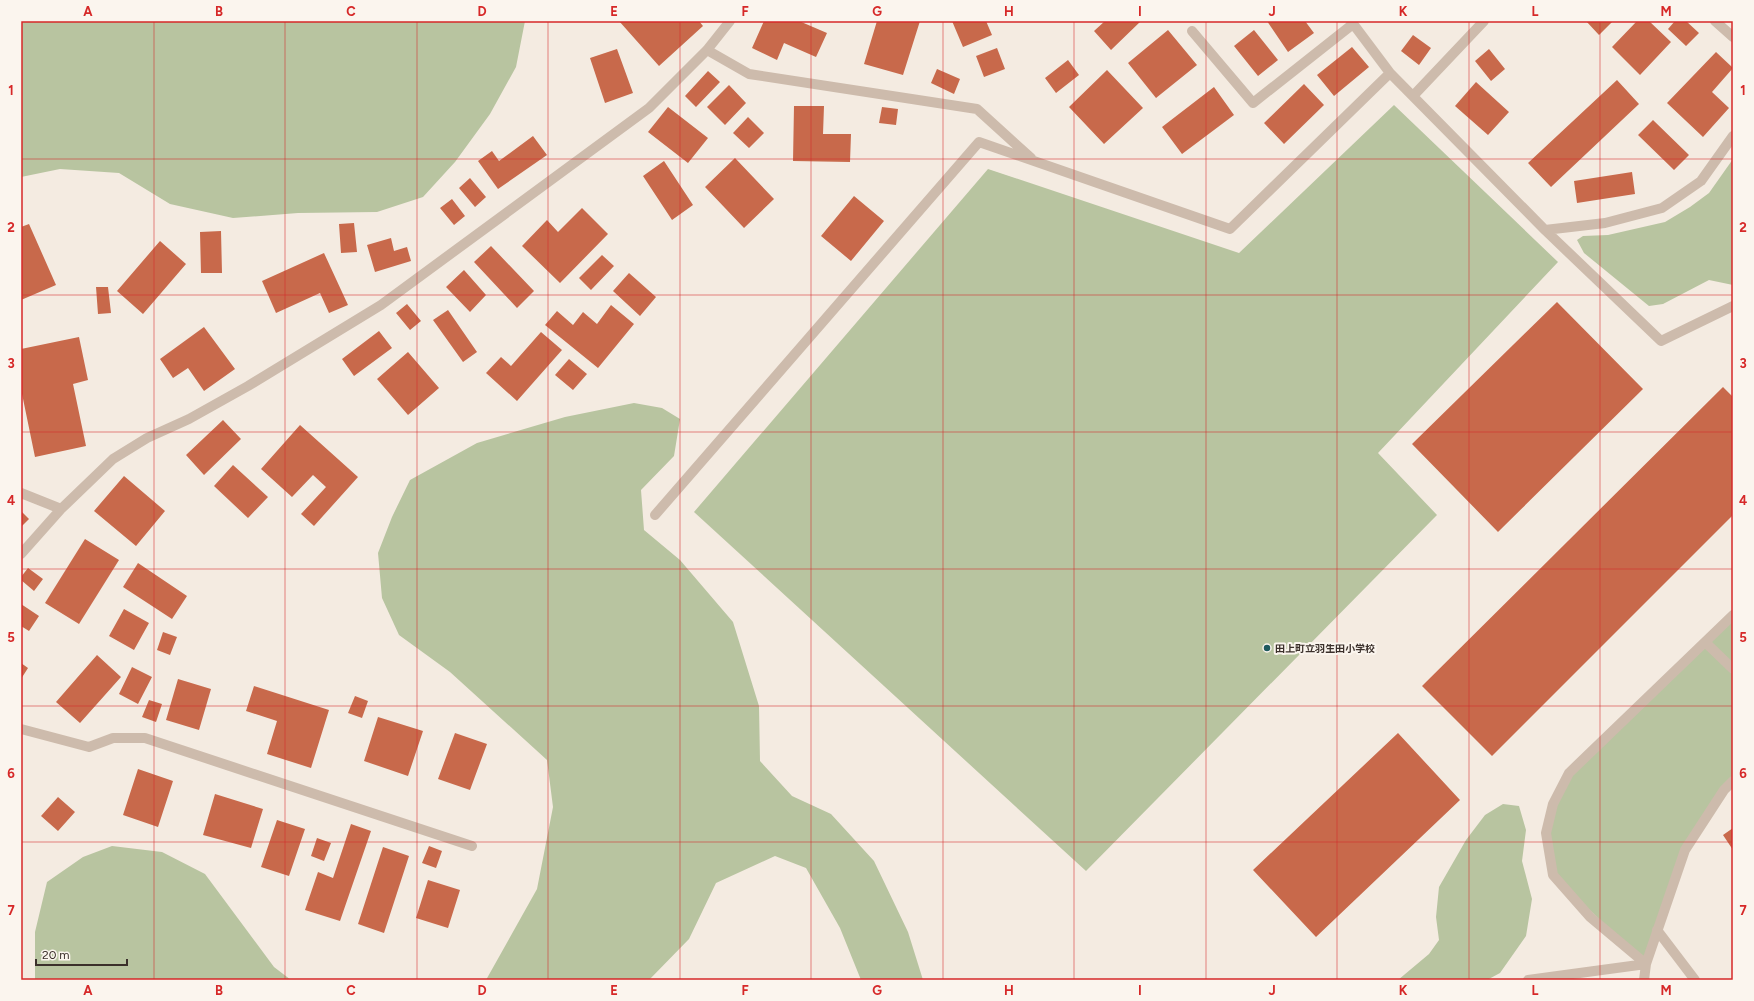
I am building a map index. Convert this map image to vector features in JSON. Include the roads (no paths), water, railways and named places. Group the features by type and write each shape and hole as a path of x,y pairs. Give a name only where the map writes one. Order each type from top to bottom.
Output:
{"street":[{"path":"21,554 61,509 114,459 147,438 189,419 222,400 381,305 649,108 707,50 730,21"},
{"path":"1413,96 1484,21"},
{"path":"1715,21 1733,37"},
{"path":"1192,31 1253,103 1352,22 1390,73 1545,230 1661,341 1733,306"},
{"path":"707,50 749,74 977,109 1034,160"},
{"path":"655,515 979,142 1230,229 1390,73"},
{"path":"1545,230 1605,224 1662,208 1701,181 1733,136"},
{"path":"21,493 61,509"},
{"path":"1646,964 1590,917 1553,875 1546,833 1553,804 1569,773 1733,615"},
{"path":"1705,642 1733,669"},
{"path":"21,729 88,747 113,738 145,738 472,846"},
{"path":"1644,980 1646,964 1685,850 1724,790 1733,781"},
{"path":"1657,930 1695,980"},
{"path":"1528,980 1646,964"}],"place":[{"name":"田上町立羽生田小学校","path":"1267,648"}]}
